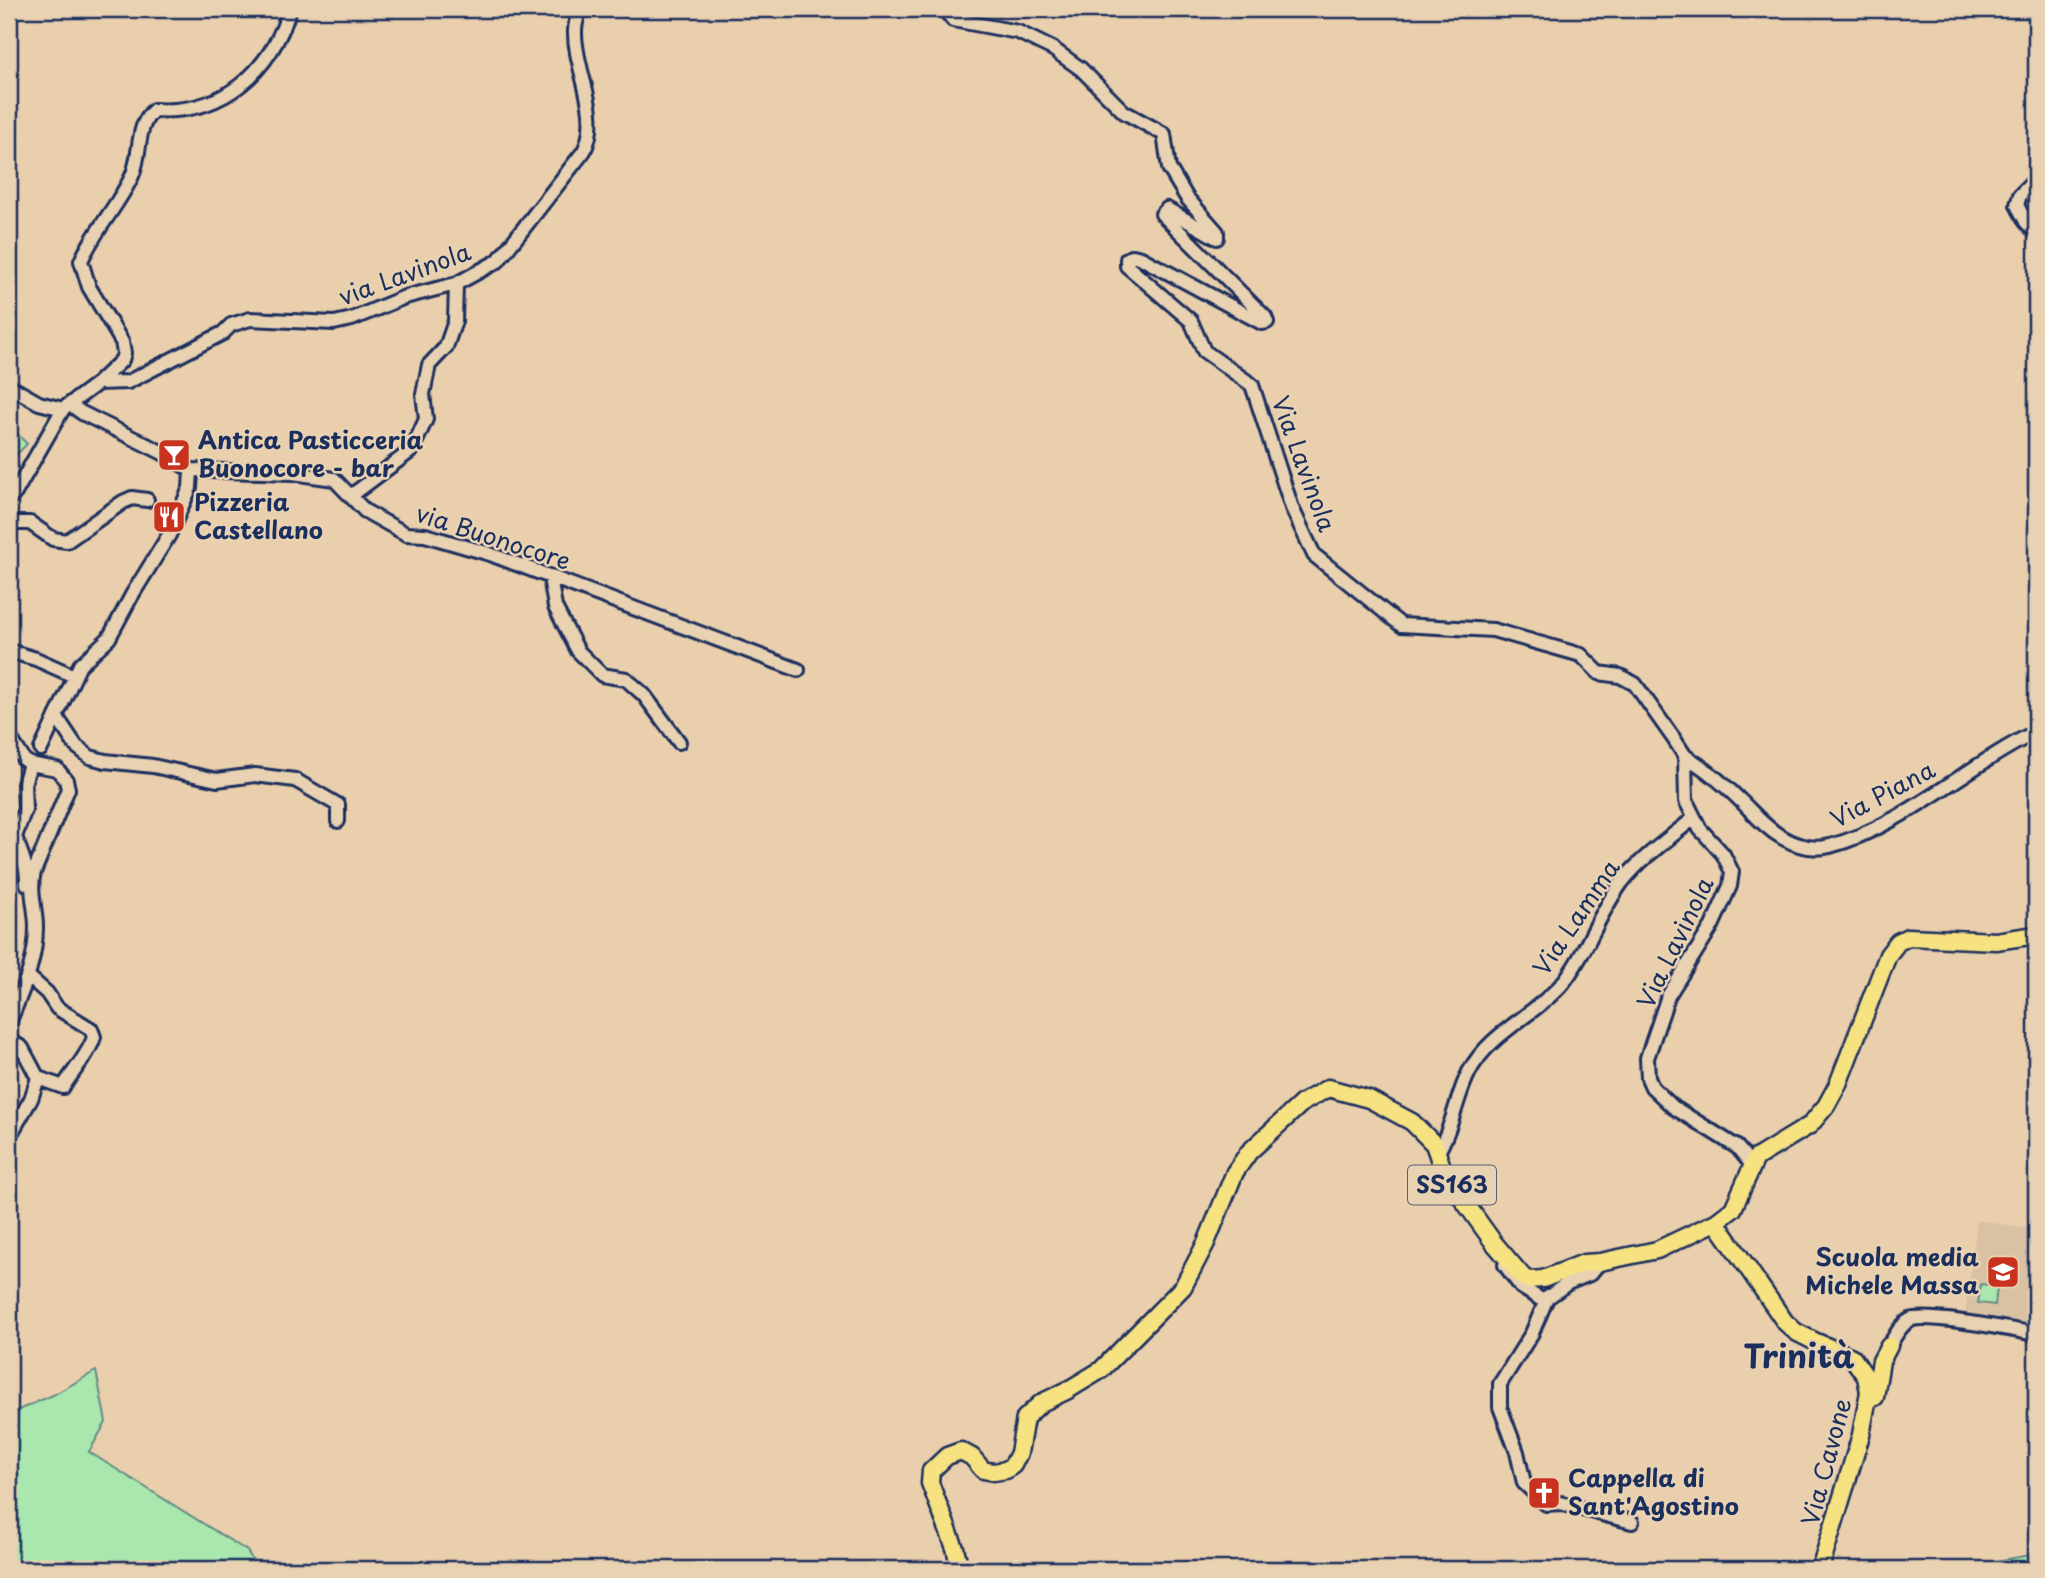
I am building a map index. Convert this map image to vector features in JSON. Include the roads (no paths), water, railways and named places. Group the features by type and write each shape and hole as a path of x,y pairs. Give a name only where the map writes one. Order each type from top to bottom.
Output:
{"main road":[{"name":"SS163","path":"960,1569 955,1548 930,1483 931,1471 947,1456 961,1451 972,1457 983,1469 994,1472 1006,1470 1013,1465 1019,1453 1025,1419 1034,1408 1101,1370 1183,1287 1209,1236 1235,1172 1249,1152 1302,1103 1328,1088 1369,1098 1412,1122 1434,1144 1451,1183 1524,1278 1544,1279 1584,1263 1657,1250 1716,1222 1733,1209 1752,1165 1763,1152 1810,1125 1826,1106 1838,1084 1888,955 1898,942 1915,937 1996,941 2036,935"},
{"path":"1716,1222 1785,1322 1805,1336 1856,1362 1878,1353 1885,1354 1872,1413 1861,1435"},
{"name":"Via Cavone","path":"1820,1569 1861,1435 1869,1392 1856,1362"}],"street":[{"path":"9,499 67,407 122,360 122,342 89,287 81,261 132,178 139,159 143,123 154,110 194,109 241,86 280,39 290,9"},
{"name":"via Lavinola","path":"98,383 128,382 223,332 231,325 250,319 334,323 352,319 417,293 456,284 498,261 524,230 591,135 590,113 575,30 579,9"},
{"name":"Via Lavinola","path":"944,9 953,20 1018,32 1054,49 1081,69 1125,112 1164,134 1169,168 1186,198 1217,232 1217,238 1167,209 1162,214 1267,322 1262,323 1216,300 1141,258 1133,256 1128,259 1127,266 1191,321 1204,351 1252,385 1292,508 1314,555 1401,625 1493,630 1581,655 1599,673 1620,676 1635,684 1685,756 1686,801 1700,829 1723,854 1732,872 1730,886 1701,947 1668,996 1647,1058 1648,1078 1652,1087 1673,1107 1738,1147 1752,1165"},
{"path":"2036,179 2020,195 2017,202 2020,213 2036,233"},
{"path":"352,495 412,450 426,419 423,394 429,365 446,347 455,321 456,284"},
{"path":"9,386 39,403 67,407"},
{"name":"via Buonocore","path":"67,407 163,453 191,470 319,475 334,479 365,511 406,534 425,535 490,554 798,670"},
{"path":"41,749 80,665 109,638 169,535 190,488 191,470"},
{"path":"9,523 30,523 52,539 67,541 123,502 132,498 147,500"},
{"path":"550,577 555,607 578,651 602,675 626,679 644,695 679,742"},
{"path":"9,651 36,659 74,676"},
{"path":"56,716 76,746 90,757 153,766 203,779 255,775 295,780 338,805 338,821"},
{"name":"Via Piana","path":"1685,756 1717,777 1766,827 1793,843 1818,847 1830,846 1873,829 2016,741 2036,732"},
{"path":"9,736 24,760 30,764 57,769 66,780 68,789 31,885 36,926 35,948 29,977 9,1023"},
{"path":"30,764 24,784 25,809 12,841 28,872 31,911 36,926"},
{"name":"Via Lamma","path":"1438,1152 1469,1072 1484,1048 1561,985 1623,881 1648,855 1694,818"},
{"path":"9,1040 22,1048 38,1078 63,1087 92,1044 94,1037 91,1029 57,1008 47,993 29,977"},
{"path":"9,1137 31,1099 38,1078"},
{"path":"1499,1248 1501,1259 1517,1283 1545,1302"},
{"path":"1600,1262 1590,1274 1561,1287 1545,1302 1532,1333 1504,1375 1498,1390 1500,1407 1517,1452 1524,1483 1546,1504 1560,1503 1632,1522"},
{"path":"1885,1354 1904,1324 1917,1319 1958,1321 2036,1334"}],"place":[{"name":"Antica Pasticceria Buonocore - bar","path":"174,455"},
{"name":"Pizzeria Castellano","path":"169,517"},
{"name":"Scuola media Michele Massa","path":"2003,1272"},
{"name":"Cappella di Sant'Agostino","path":"1544,1493"}],"district":[{"name":"Trinità","path":"1799,1357"}]}
